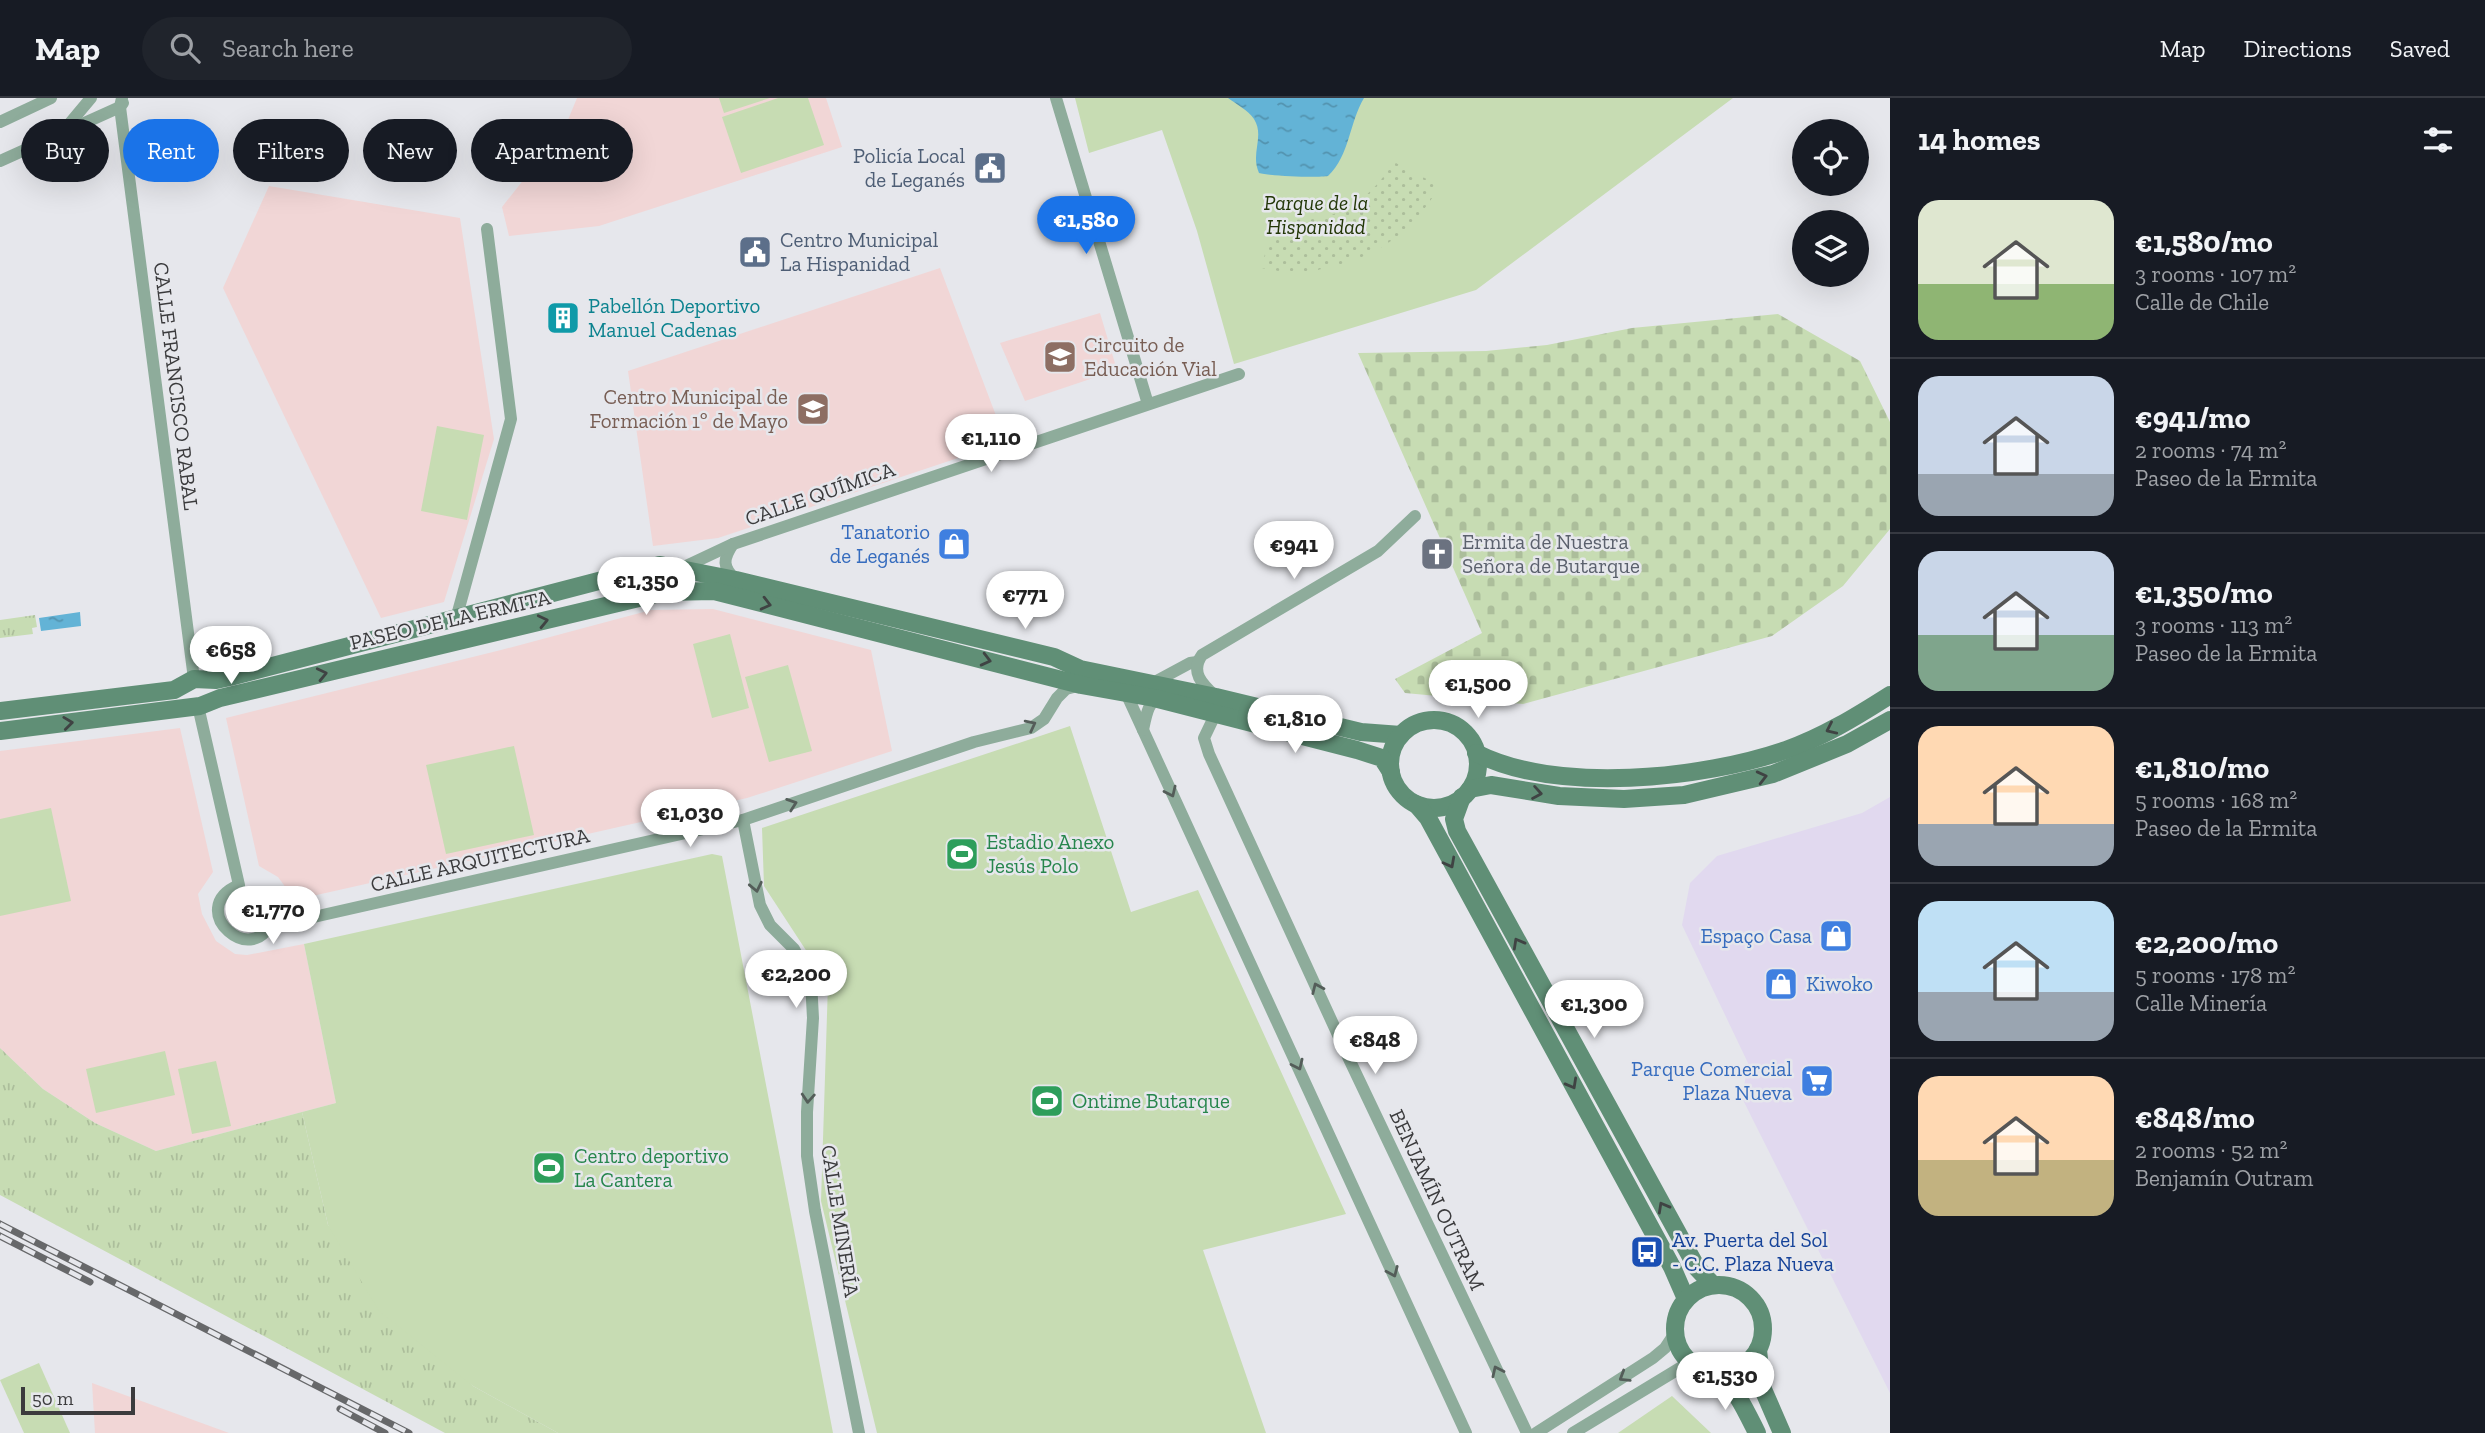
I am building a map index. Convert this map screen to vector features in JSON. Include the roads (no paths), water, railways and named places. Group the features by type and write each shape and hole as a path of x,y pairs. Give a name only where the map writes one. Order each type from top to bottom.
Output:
{"main road":[{"name":"PASEO DE LA ERMITA","path":"0,711 174,690 196,679 216,680 230,677 456,620 652,566 682,568 736,580 1054,657 1080,669 1153,691 1215,715 1382,758 1391,772"},
{"name":"PASEO DE LA ERMITA","path":"0,732 200,705 664,592 714,592 1081,685 1126,693 1175,689 1216,696 1360,732 1401,735"},
{"path":"196,679 212,689 200,705"},
{"path":"1476,753 1513,768 1585,778 1647,777 1712,768 1786,750 1852,719 1890,695"},
{"path":"1686,1299 1672,1266 1428,818 1396,785 1391,772 1392,752 1401,735 1418,723 1440,720 1453,724 1463,732 1476,753 1478,766 1475,778 1454,819 1457,831 1697,1268 1713,1285"},
{"path":"1416,804 1428,807 1452,804 1466,793 1491,785 1559,796 1611,799 1684,795 1773,774 1847,744 1890,720"},
{"path":"1758,1350 1741,1367 1717,1373 1702,1370 1682,1354 1675,1333 1679,1309 1686,1299 1703,1287 1713,1285 1737,1288 1755,1303 1763,1326 1758,1350 1762,1387 1783,1433"},
{"path":"1717,1373 1739,1396 1756,1433"}],"street":[{"path":"0,122 51,98"},
{"path":"74,119 91,98"},
{"path":"1056,98 1149,404"},
{"path":"86,119 120,100"},
{"name":"CALLE FRANCISCO RABAL","path":"120,100 196,679"},
{"path":"0,161 21,151"},
{"name":"PASEO DE LA ERMITA","path":"456,620 510,419 487,229"},
{"name":"CALLE QUÍMICA","path":"682,568 733,544 1239,374"},
{"path":"1143,730 1153,691 1190,663 1197,662 1207,651 1378,551 1415,516"},
{"name":"CALLE QUÍMICA","path":"733,544 724,558 725,568 736,580"},
{"path":"1197,662 1199,679 1216,696"},
{"name":"CALLE ARQUITECTURA","path":"200,705 239,885 226,893 219,906 220,922 229,934 244,939 256,937 267,929 273,916 296,921 743,820 974,742 1031,728 1044,719 1057,698 1066,690 1081,685"},
{"path":"1126,693 1466,1433"},
{"name":"BENJAMÍN OUTRAM","path":"1215,715 1204,738 1209,754 1350,1061 1527,1433"},
{"name":"CALLE MINERÍA","path":"743,820 760,905 770,925 794,949 811,981 813,1018 807,1156 815,1211 859,1433"},
{"path":"1536,1433 1653,1358 1665,1348 1675,1333"},
{"path":"1573,1433 1690,1362"}],"water":[{"path":"1228,98 1364,98 1335,168 1328,176 1314,177 1259,173 1256,159 1257,126 1249,113"},
{"path":"80,612 81,626 41,631 39,618"}],"railway":[{"path":"0,1224 409,1433"},
{"path":"0,1236 90,1282"},
{"path":"340,1409 385,1433"}],"place":[{"name":"Policía Local de Leganés","path":"990,168"},
{"name":"Centro Municipal La Hispanidad","path":"755,252"},
{"name":"Pabellón Deportivo Manuel Cadenas","path":"563,318"},
{"name":"Circuito de Educación Vial","path":"1060,357"},
{"name":"Centro Municipal de Formación 1º de Mayo","path":"813,409"},
{"name":"Tanatorio de Leganés","path":"954,544"},
{"name":"Ermita de Nuestra Señora de Butarque","path":"1437,554"},
{"name":"Estadio Anexo Jesús Polo","path":"962,854"},
{"name":"Espaço Casa","path":"1836,936"},
{"name":"Kiwoko","path":"1781,984"},
{"name":"Parque Comercial Plaza Nueva","path":"1817,1081"},
{"name":"Ontime Butarque","path":"1047,1101"},
{"name":"Centro deportivo La Cantera","path":"549,1168"},
{"name":"Av. Puerta del Sol - C.C. Plaza Nueva","path":"1647,1252"}],"park label":[{"name":"Parque de la Hispanidad","path":"1316,215"}]}
